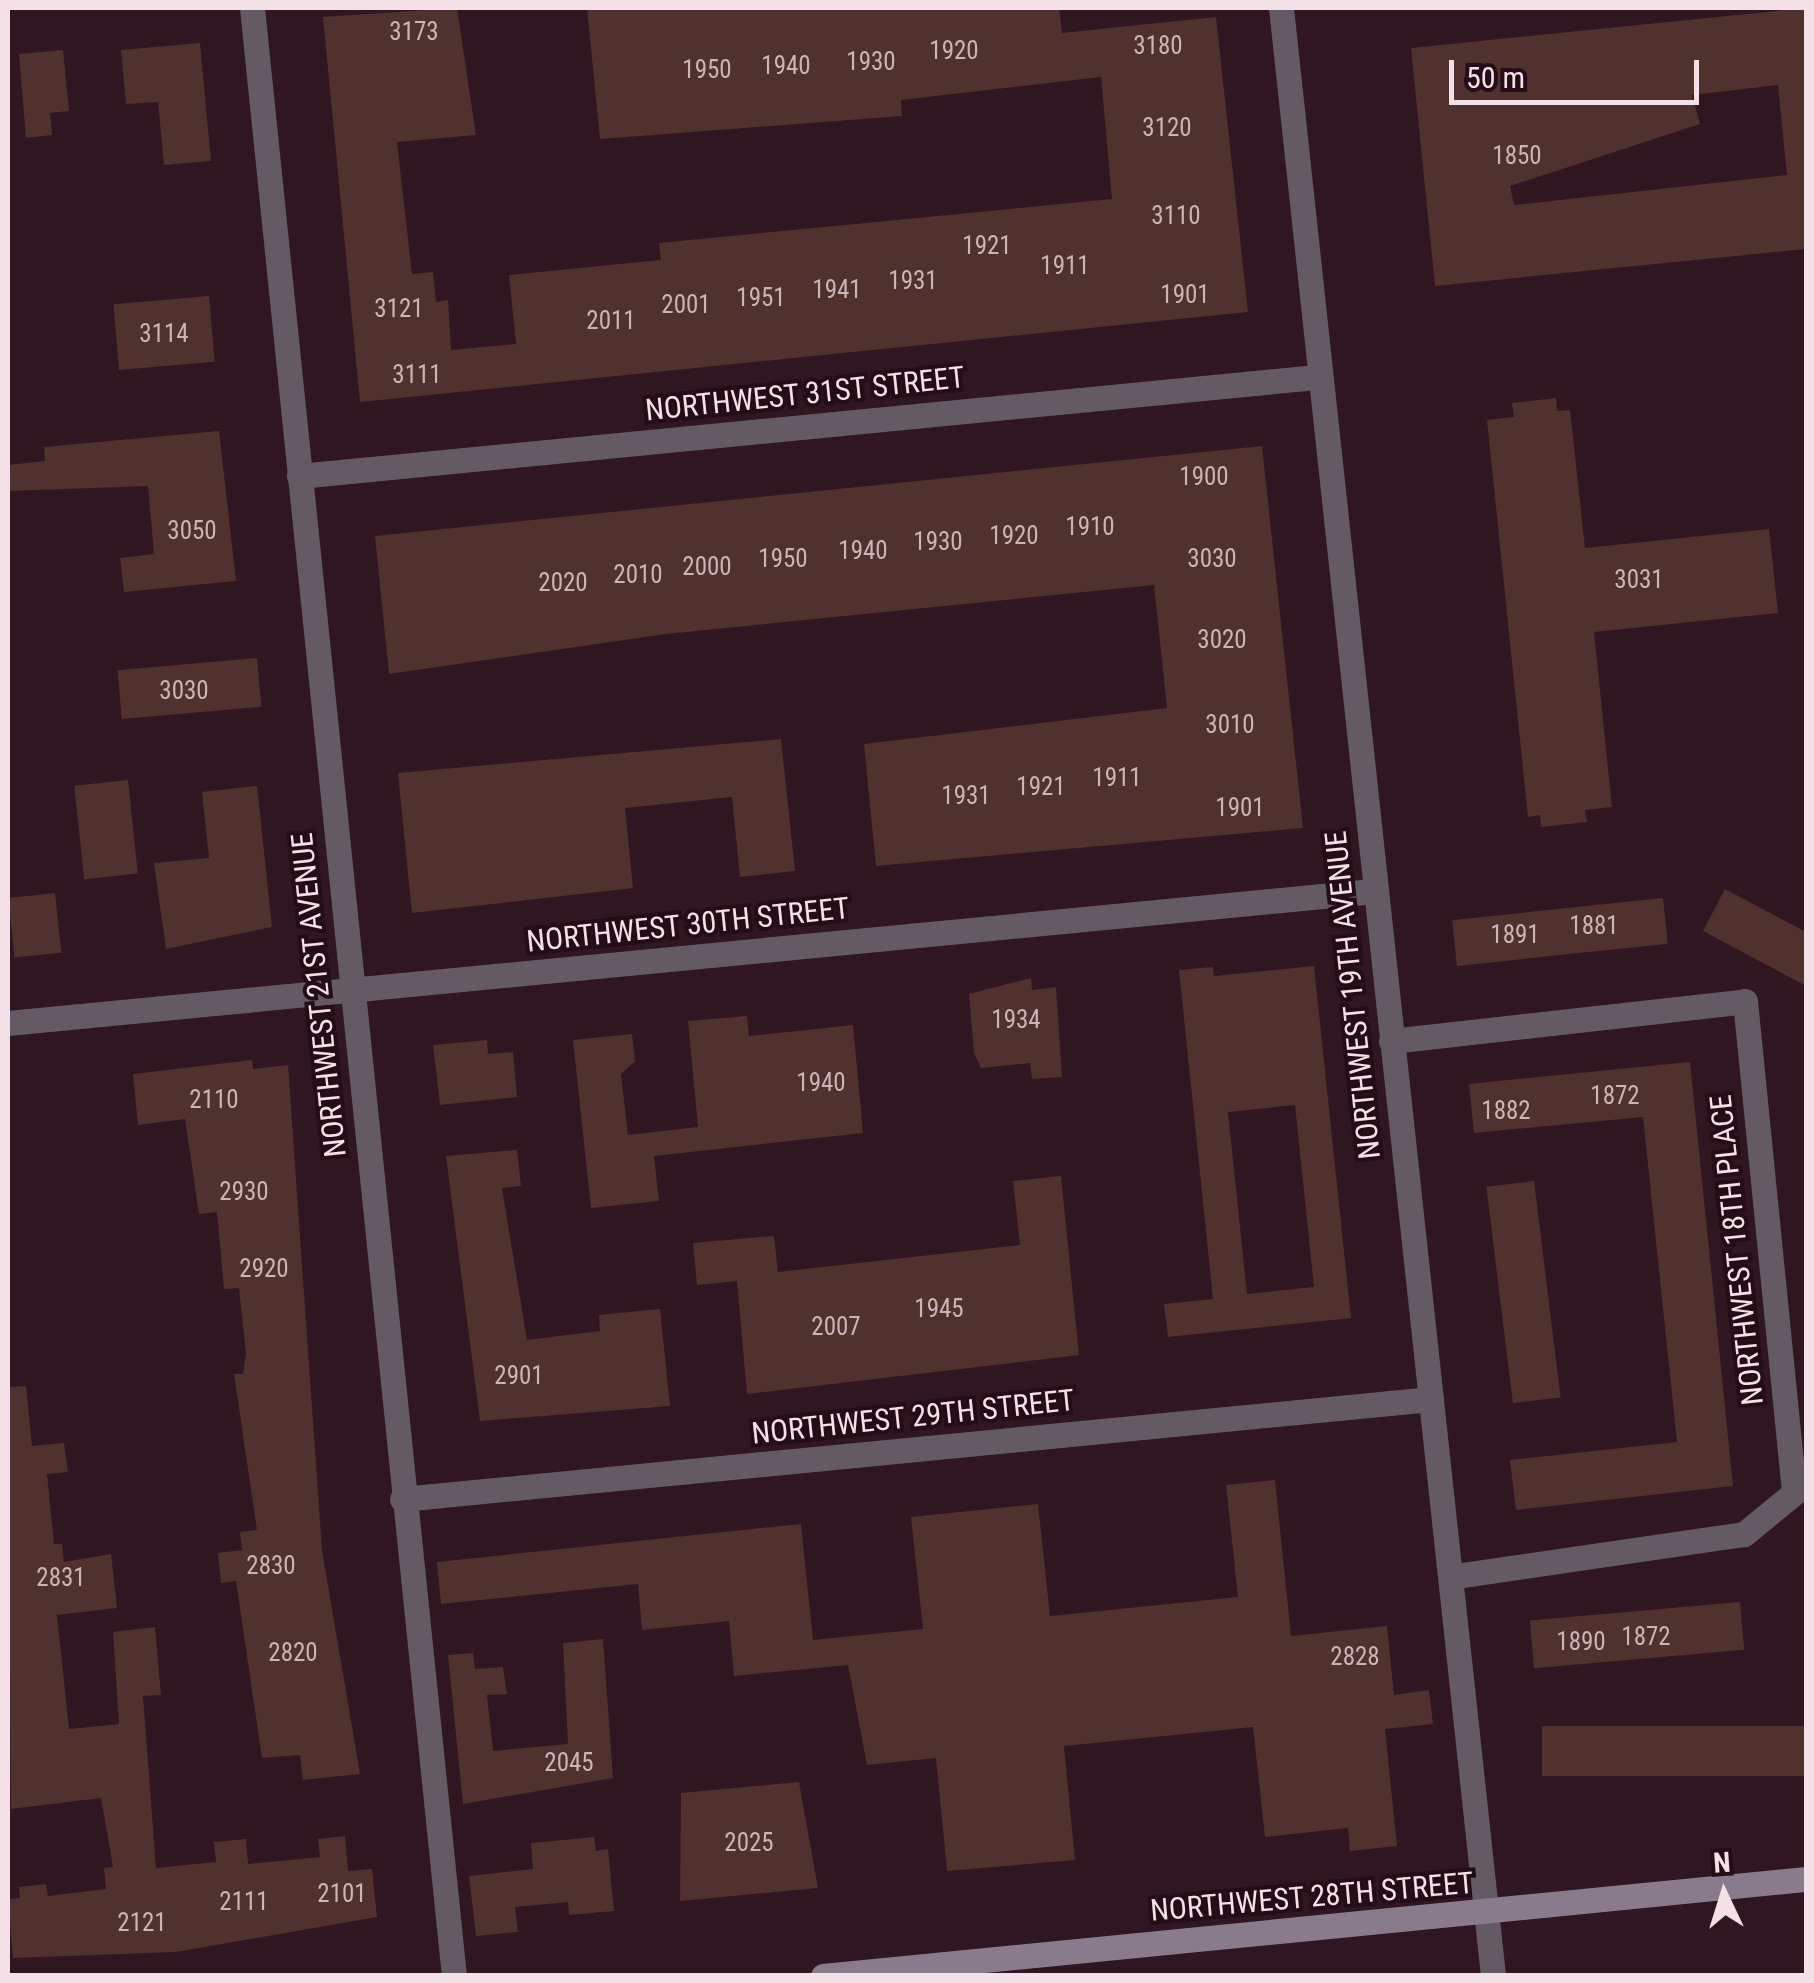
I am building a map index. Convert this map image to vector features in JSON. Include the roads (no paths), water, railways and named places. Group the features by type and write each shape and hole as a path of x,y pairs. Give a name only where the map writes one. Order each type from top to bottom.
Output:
{"street":[{"name":"NORTHWEST 21ST AVENUE","path":"252,8 402,1499 454,1976"},
{"name":"NORTHWEST 19TH AVENUE","path":"1281,8 1316,377 1493,1976"},
{"name":"NORTHWEST 31ST STREET","path":"299,476 1316,377"},
{"name":"NORTHWEST 30TH STREET","path":"8,1023 1374,891"},
{"name":"NORTHWEST 18TH PLACE","path":"1391,1042 1745,1001 1794,1492 1744,1534 1451,1577"},
{"name":"NORTHWEST 29TH STREET","path":"402,1499 1431,1399"},
{"name":"NORTHWEST 28TH STREET","path":"823,1976 1486,1914 1806,1879"}]}
